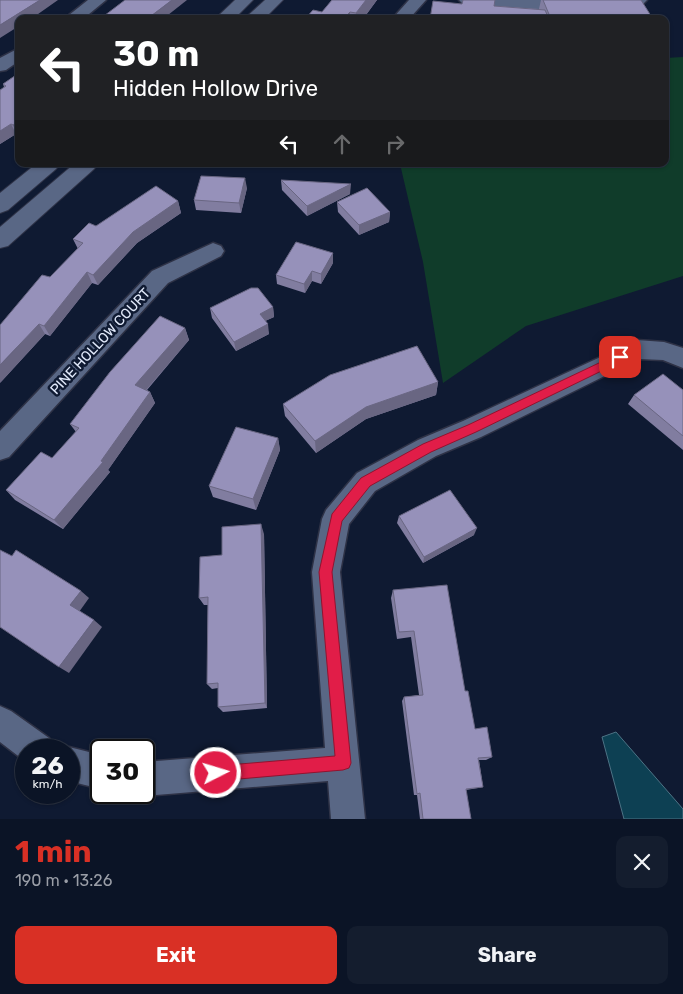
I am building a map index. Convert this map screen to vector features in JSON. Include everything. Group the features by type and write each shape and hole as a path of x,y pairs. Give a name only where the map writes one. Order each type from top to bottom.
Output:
{"street":[{"path":"77,15 98,0"},
{"path":"228,15 245,0"},
{"path":"258,15 275,0"},
{"path":"404,15 418,0"},
{"path":"467,0 502,4 544,5 640,0"},
{"path":"0,66 15,56"},
{"path":"0,205 46,167"},
{"path":"0,240 84,167"},
{"name":"PINE HOLLOW COURT","path":"0,449 160,277 213,251"},
{"path":"348,819 326,572 336,519 366,482 427,448 472,429 637,350 664,351 683,358"},
{"path":"0,722 22,739"},
{"path":"155,778 343,763"}],"green space":[{"path":"683,57 683,276 526,326 443,383 423,262 401,167 669,167 669,58"}],"water":[{"path":"616,732 683,809 683,819 624,819 602,737"}],"building":[{"path":"0,0 40,0 15,15 0,25"},
{"path":"125,0 172,0 152,15 105,15"},
{"path":"332,0 366,0 356,13 350,12 347,15 309,15 313,10 322,12"},
{"path":"463,0 495,0 494,6 545,10 547,15 431,15 433,1 462,4"},
{"path":"543,0 641,0 650,15 549,15"},
{"path":"15,76 15,124 11,124 0,131 0,90 6,86 3,84"},
{"path":"201,176 245,178 239,203 194,200"},
{"path":"281,180 351,184 307,206"},
{"path":"156,186 178,201 133,232 93,275 87,272 44,326 39,324 0,365 0,325 42,275 50,277 83,243 73,239 89,223 96,226"},
{"path":"367,188 390,212 359,225 337,202"},
{"path":"296,242 333,253 321,274 312,271 304,284 276,275"},
{"path":"251,288 258,288 273,307 260,314 268,324 234,342 210,308"},
{"path":"160,316 185,328 135,385 150,392 101,461 103,462 54,520 6,490 41,452 52,458 79,428 70,424 110,372"},
{"path":"417,346 438,382 366,407 315,441 283,404 330,375"},
{"path":"663,374 683,390 683,436 634,395"},
{"path":"236,427 278,438 253,499 209,486"},
{"path":"450,490 477,528 424,557 399,516"},
{"path":"261,524 265,703 218,707 218,683 207,684 208,597 199,598 200,557 222,555 222,527"},
{"path":"0,550 12,556 16,550 81,591 70,605 94,620 59,667 0,627"},
{"path":"447,585 465,691 468,691 475,729 487,727 492,757 478,758 483,787 466,789 471,819 423,819 420,793 417,794 404,697 423,695 414,631 399,632 393,590"}],"route":[{"path":"216,773 343,763 326,572 336,519 366,482 427,448 472,429 620,357"}]}
